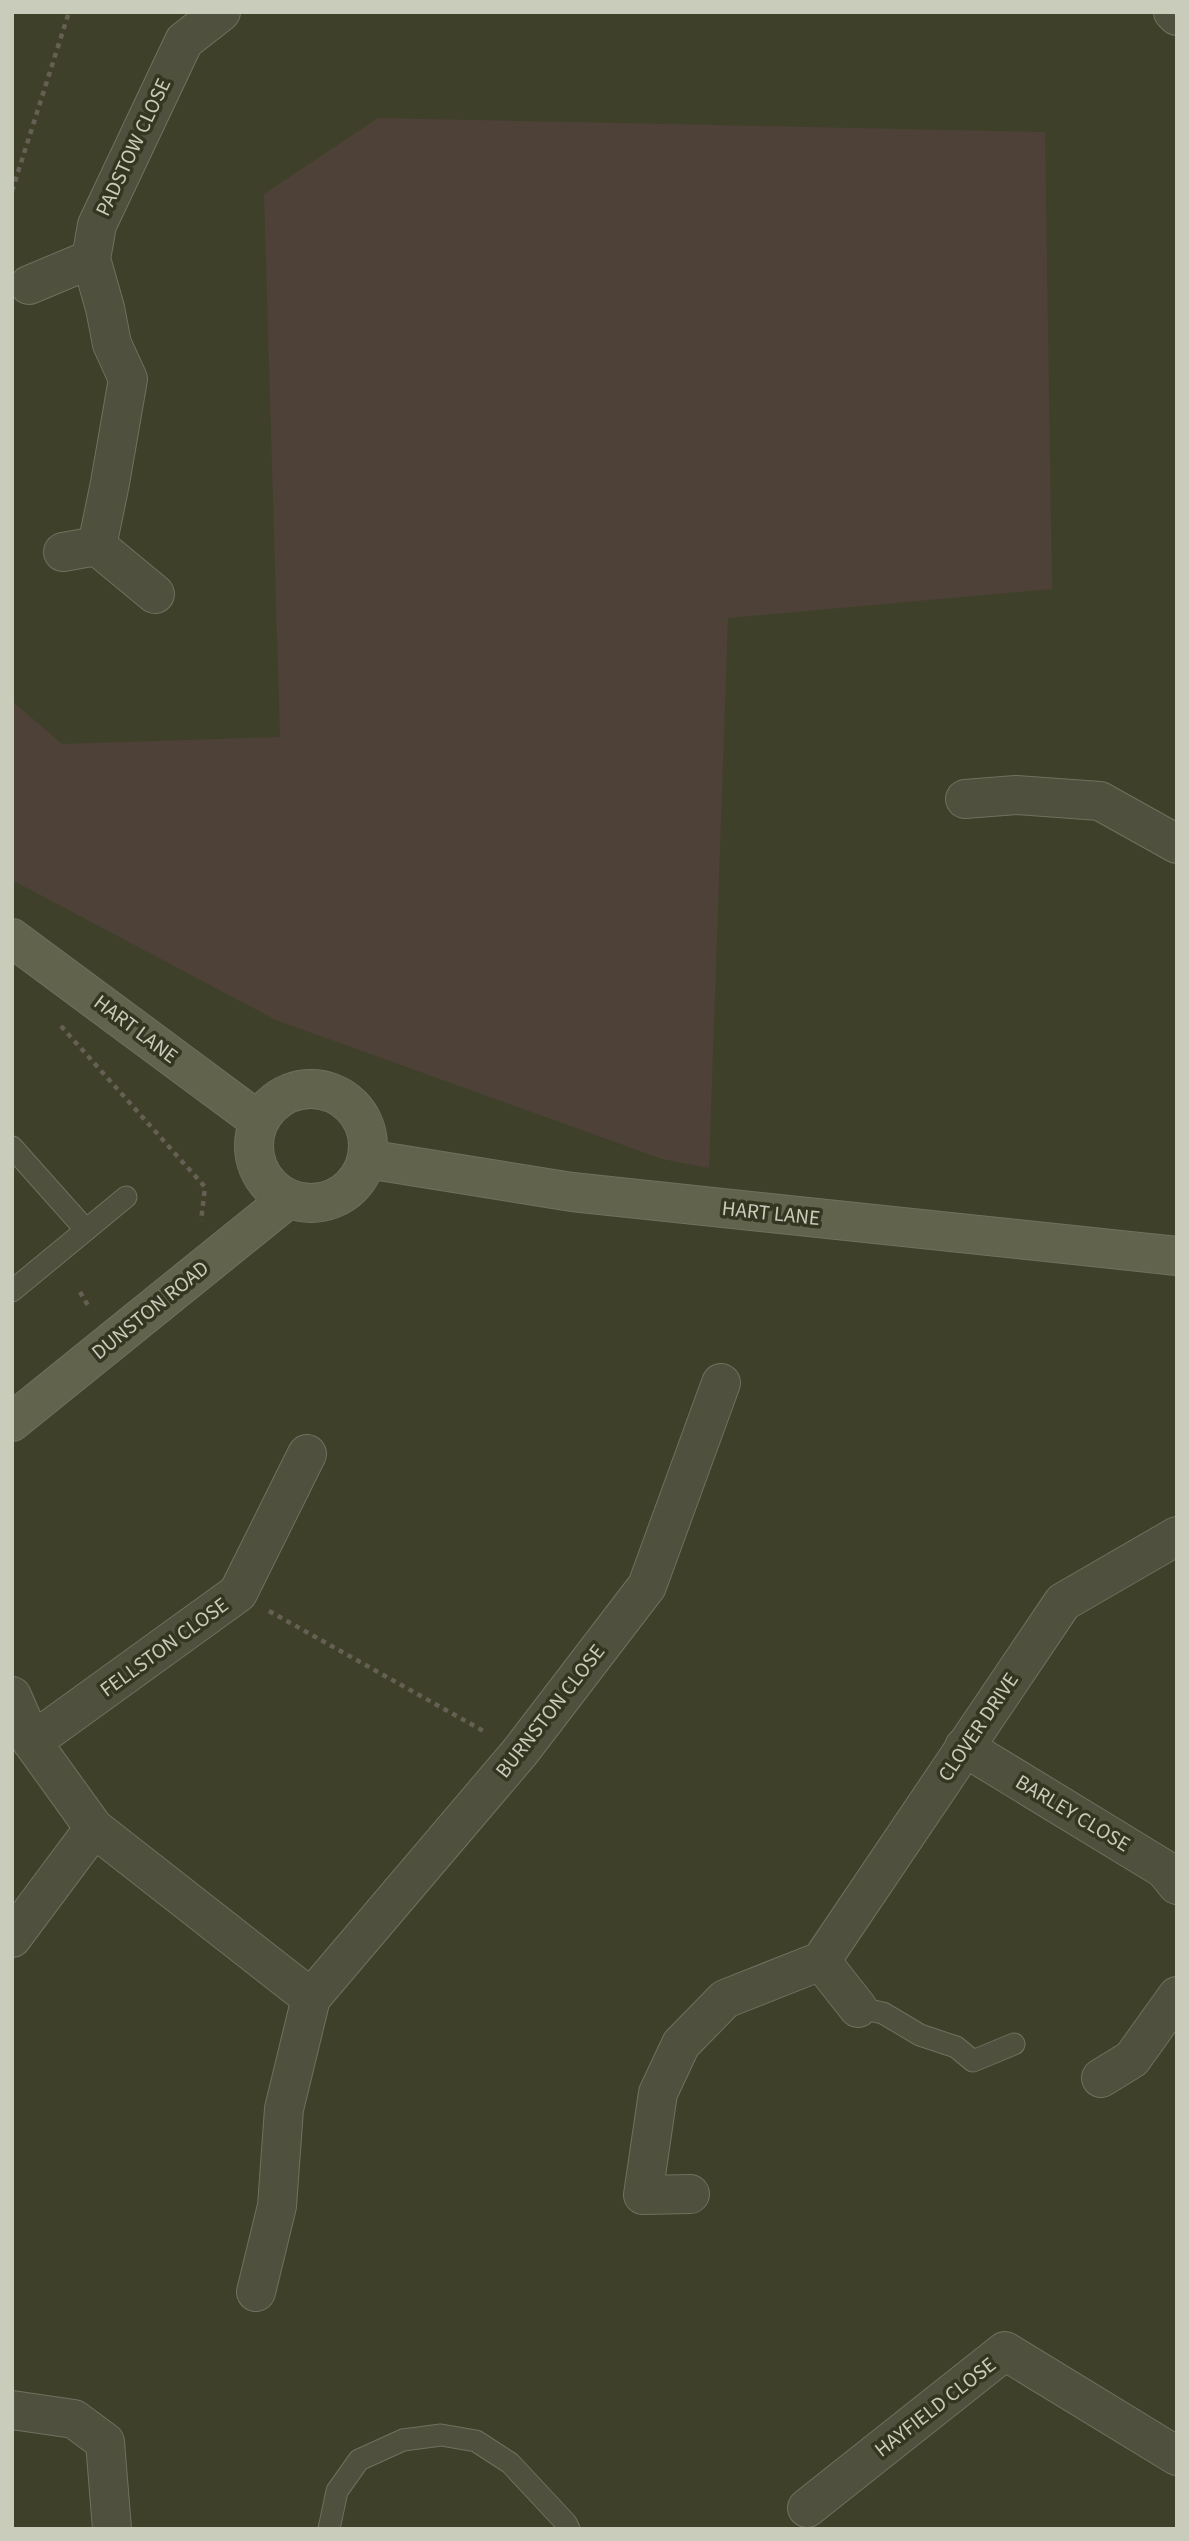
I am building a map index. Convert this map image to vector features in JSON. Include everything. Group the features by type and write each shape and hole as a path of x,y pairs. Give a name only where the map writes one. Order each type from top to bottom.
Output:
{"street":[{"name":"PADSTOW CLOSE","path":"155,594 80,549 110,484 128,379 112,344 91,259 97,225 184,41 221,12"},
{"path":"29,285 91,259"},
{"path":"965,799 1016,795 1100,800 1177,844"},
{"name":"HART LANE","path":"12,938 259,1121"},
{"path":"312,1089 334,1094 350,1104 362,1121 367,1136 367,1159 359,1177 345,1192 329,1200 315,1203 289,1199 272,1189 262,1178 255,1160 254,1138 259,1121 272,1104 291,1093 312,1089"},
{"name":"HART LANE","path":"367,1159 572,1192 1177,1256"},
{"name":"DUNSTON ROAD","path":"12,1422 289,1199"},
{"name":"BURNSTON CLOSE","path":"256,2292 276,2206 284,2109 311,1998 520,1752 647,1586 721,1383"},
{"name":"FELLSTON CLOSE","path":"32,1742 238,1593 307,1454"},
{"name":"CLOVER DRIVE","path":"821,1961 1063,1602 1177,1536"},
{"path":"12,1696 32,1742 94,1828 311,1998"},
{"name":"BARLEY CLOSE","path":"964,1747 1164,1869 1177,1885"},
{"path":"12,1938 94,1828"},
{"path":"690,2193 643,2195 658,2093 681,2044 725,1999 821,1961 858,2008"},
{"path":"1101,2078 1132,2059 1177,1996"},
{"name":"HAYFIELD CLOSE","path":"807,2508 1005,2351 1177,2456"},
{"path":"12,2410 74,2418 105,2442 112,2529"}],"lane":[{"path":"12,1147 86,1230"},
{"path":"12,1291 126,1197"},
{"path":"858,2008 883,2013 920,2035 942,2040 973,2061 1014,2045"},
{"path":"329,2529 337,2491 359,2460 403,2440 441,2435 476,2441 510,2463 569,2529"}],"path":[{"path":"12,191 69,12"},
{"path":"80,1292 94,1315"},
{"path":"238,1593 520,1752"}],"shaded area":[{"path":"378,118 1045,132 1052,589 728,618 709,1168 662,1159 276,1020 12,880 12,701 62,744 280,737 264,194"}]}
